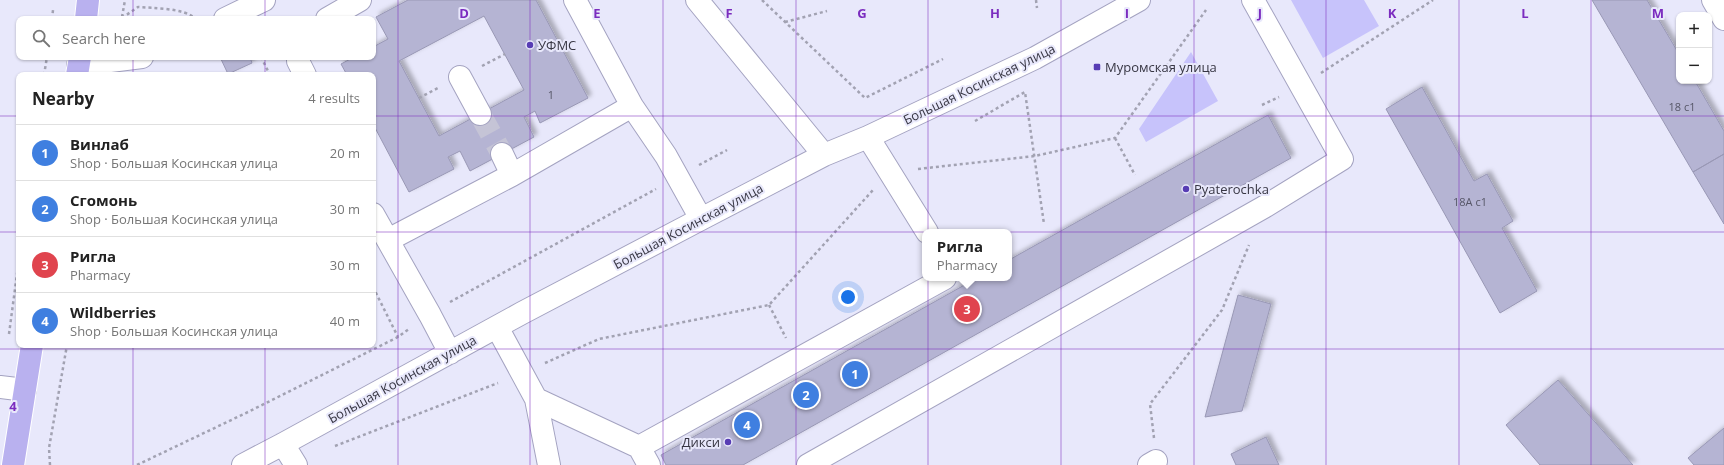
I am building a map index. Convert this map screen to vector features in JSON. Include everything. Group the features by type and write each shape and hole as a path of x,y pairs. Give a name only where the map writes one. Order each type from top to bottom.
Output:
{"main road":[{"path":"86,16 88,0"},
{"path":"13,465 32,348"}],"street":[{"path":"231,16 264,0"},
{"path":"332,16 360,0"},
{"path":"575,0 632,106 666,156 701,219"},
{"path":"697,0 824,156"},
{"name":"Большая Косинская улица","path":"242,465 450,353 497,326 701,219 824,156 868,137 1035,58 1139,0"},
{"path":"808,465 1264,207 1342,159 1302,85 1253,0"},
{"path":"1713,0 1724,19"},
{"path":"78,66 121,60"},
{"path":"298,60 304,72"},
{"path":"460,76 480,114"},
{"path":"388,240 512,175 632,106"},
{"path":"868,137 925,229"},
{"path":"502,154 512,175"},
{"path":"376,219 450,353"},
{"path":"536,399 644,456 798,359 940,281"},
{"path":"497,326 536,399 549,465"},
{"path":"0,387 25,390"},
{"path":"283,444 296,465"}],"path":[{"path":"122,16 125,0"},
{"path":"762,0 865,98 943,60"},
{"path":"1036,0 1037,8"},
{"path":"1302,85 1433,0"},
{"path":"125,16 138,7 174,10 193,16"},
{"path":"52,16 53,10"},
{"path":"785,22 827,12"},
{"path":"44,72 46,60"},
{"path":"262,60 268,72"},
{"path":"975,121 1026,92 1044,224"},
{"path":"1115,138 1135,175"},
{"path":"137,465 248,412 398,337 443,306 727,150"},
{"path":"1153,463 1150,404 1222,310 1249,244"},
{"path":"8,342 16,281"},
{"path":"376,293 398,337"},
{"path":"769,305 798,359"},
{"path":"330,448 522,374 599,339"},
{"path":"50,465 48,448 66,348"}],"shaded area":[{"path":"1291,0 1364,0 1379,26 1323,58"},
{"path":"1191,52 1218,101 1146,142 1139,129"}],"building":[{"path":"408,0 536,0 588,98 540,123 535,111 524,117 534,137 470,171 460,151 448,157 454,169 409,192 376,130 376,72 345,72 341,64 348,60 376,60 376,45 388,39 376,17","holes":["484,16 524,90 439,136 399,61"]},
{"path":"1592,0 1647,0 1676,49 1676,84 1697,84 1724,131 1724,154 1693,172"},
{"path":"221,60 251,60 252,63 232,72 227,72"},
{"path":"1422,87 1474,181 1487,174 1513,221 1502,228 1537,291 1500,313 1386,109"},
{"path":"1268,115 1291,158 743,465 666,465 661,455 972,281 1012,281 1012,258"},
{"path":"1724,154 1724,224 1693,172"},
{"path":"1238,295 1271,304 1242,411 1205,417"},
{"path":"1558,380 1633,465 1540,465 1506,425"},
{"path":"1724,428 1724,465 1694,465 1688,458"},
{"path":"1266,437 1279,465 1236,465 1231,454"}],"tunnel":[{"path":"480,114 502,154"}],"place":[{"name":"УФМС","path":"530,45"},
{"name":"Муромская улица","path":"1097,67"},
{"name":"Pyaterochka","path":"1186,189"},
{"name":"Ригла","path":"967,309"},
{"name":"Винлаб","path":"855,374"},
{"name":"Сгомонь","path":"806,395"},
{"name":"Wildberries","path":"747,425"},
{"name":"Дикси","path":"728,442"}]}
